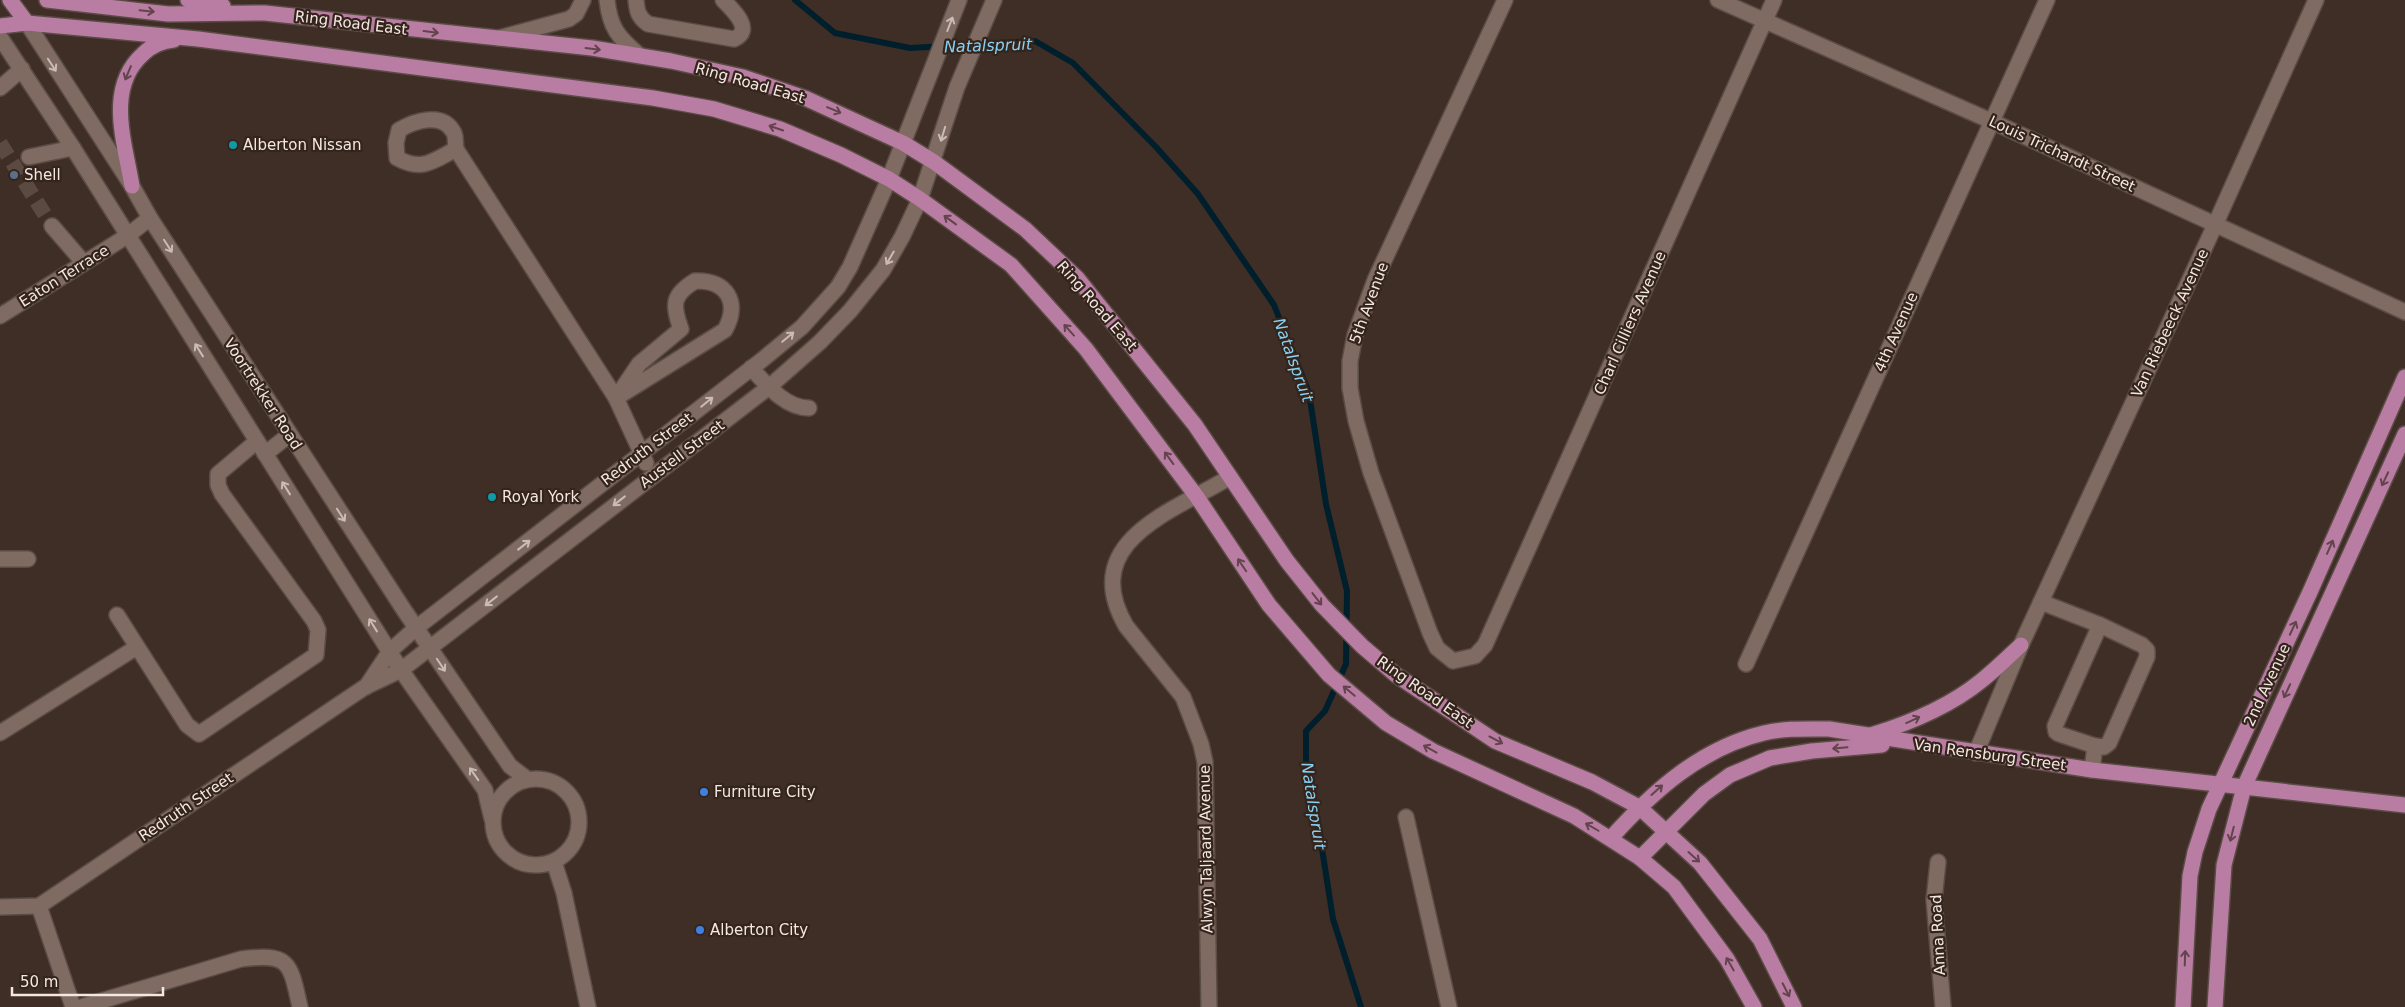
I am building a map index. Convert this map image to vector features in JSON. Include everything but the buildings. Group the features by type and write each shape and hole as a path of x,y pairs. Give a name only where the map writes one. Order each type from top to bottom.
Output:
{"main road":[{"name":"Voortrekker Road","path":"10,0 27,23"},
{"name":"Ring Road East","path":"47,0 168,14 265,13 638,55 743,78 796,95 851,118 902,143 934,162 1025,228 1077,278 1195,425 1287,560 1322,605 1362,646 1396,675 1495,741 1592,782 1639,807 1700,863 1760,939 1794,1007"},
{"path":"188,0 265,13"},
{"path":"0,26 27,23 198,39 482,74 653,98 714,109 780,129 841,155 889,179 920,199 1011,265 1086,349 1197,497 1269,605 1329,674 1386,723 1433,751 1574,816 1640,858 1680,895 1727,959 1754,1007"},
{"path":"132,186 120,109 121,90 132,63 150,47 166,41 198,39"},
{"name":"2nd Avenue","path":"2183,1007 2190,876 2202,830 2405,377"},
{"name":"2nd Avenue","path":"2215,1007 2224,865 2244,787 2405,434"},
{"path":"1867,736 1907,723 1945,705 1981,682 2021,645"},
{"name":"Van Rensburg Street","path":"1611,838 1639,807 1663,785 1691,766 1730,744 1764,733 1795,728 1828,729 2092,770 2405,805"},
{"path":"1640,858 1668,833 1704,794 1730,775 1770,758 1812,751 1906,742"}],"street":[{"path":"498,39 569,19 576,14 582,0"},
{"path":"607,0 611,22 616,34 638,55"},
{"path":"636,0 636,10 640,19 648,24 734,39 739,37 742,24 740,18 723,0"},
{"name":"5th Avenue","path":"1485,646 1475,656 1453,661 1437,648 1371,473 1356,421 1350,388 1350,361 1355,335 1375,280 1505,0"},
{"name":"Louis Trichardt Street","path":"1718,0 1991,121 2405,312"},
{"name":"Charl Cilliers Avenue","path":"1485,646 1774,0"},
{"name":"4th Avenue","path":"1746,664 2046,0"},
{"name":"Van Riebeeck Avenue","path":"1976,753 2021,645 2215,225 2316,0"},
{"name":"Redruth Street","path":"365,687 390,651 416,628 641,455 802,327 838,287 858,250 889,179 958,1"},
{"name":"Austell Street","path":"401,670 652,475 769,387 820,342 870,288 902,237 920,199 934,162 957,87 992,4"},
{"name":"Voortrekker Road","path":"27,23 132,186 150,218 416,628 510,766 527,779"},
{"name":"Voortrekker Road","path":"0,37 73,148 401,670 485,790 492,819"},
{"path":"0,88 22,69"},
{"path":"29,157 73,148"},
{"path":"456,149 616,398 652,475"},
{"name":"Eaton Terrace","path":"0,316 127,236 150,218"},
{"path":"52,226 84,263"},
{"path":"696,281 708,281 719,285 727,293 732,308 725,330 616,398 639,364 681,328 674,309 676,299 683,288 696,281"},
{"path":"751,368 769,387 793,406 808,408"},
{"path":"117,615 187,725 199,734 316,655 318,630 314,621 222,494 218,485 218,474 261,448 290,435"},
{"name":"Alwyn Taljaard Avenue","path":"1209,1007 1205,762 1201,744 1183,697 1126,626 1119,613 1113,587 1115,566 1123,548 1139,530 1160,515 1197,497 1230,477"},
{"path":"0,559 28,559"},
{"path":"2041,602 2100,625 2147,650 2147,657 2108,743 2104,747 2095,746 2059,734 2056,732 2055,726 2100,625"},
{"path":"0,733 137,647"},
{"name":"Redruth Street","path":"39,906 365,687 401,670"},
{"path":"2092,770 2095,746"},
{"path":"527,779 546,779 562,786 575,800 580,818 578,836 569,851 554,862 536,866 518,862 504,852 494,836 492,819 498,800 510,786 527,779"},
{"path":"1406,817 1449,1007"},
{"path":"554,862 564,893 588,1007"},
{"name":"Anna Road","path":"1938,862 1934,900 1942,1007"},
{"path":"0,907 39,906 73,1007"},
{"path":"81,1007 241,959 267,956 283,961 293,974 300,1007"}],"waterway":[{"name":"Natalspruit","path":"795,0 835,33 910,48 1035,41 1073,63 1156,147 1198,194 1274,305 1309,393 1326,504 1347,591 1346,664 1325,711 1306,731 1306,769 1318,823 1333,919 1361,1007"}],"tunnel":[{"path":"0,143 52,226"}],"place":[{"name":"Alberton Nissan","path":"233,145"},
{"name":"Shell","path":"14,175"},
{"name":"Royal York","path":"492,497"},
{"name":"Furniture City","path":"704,792"},
{"name":"Alberton City","path":"700,930"}]}
